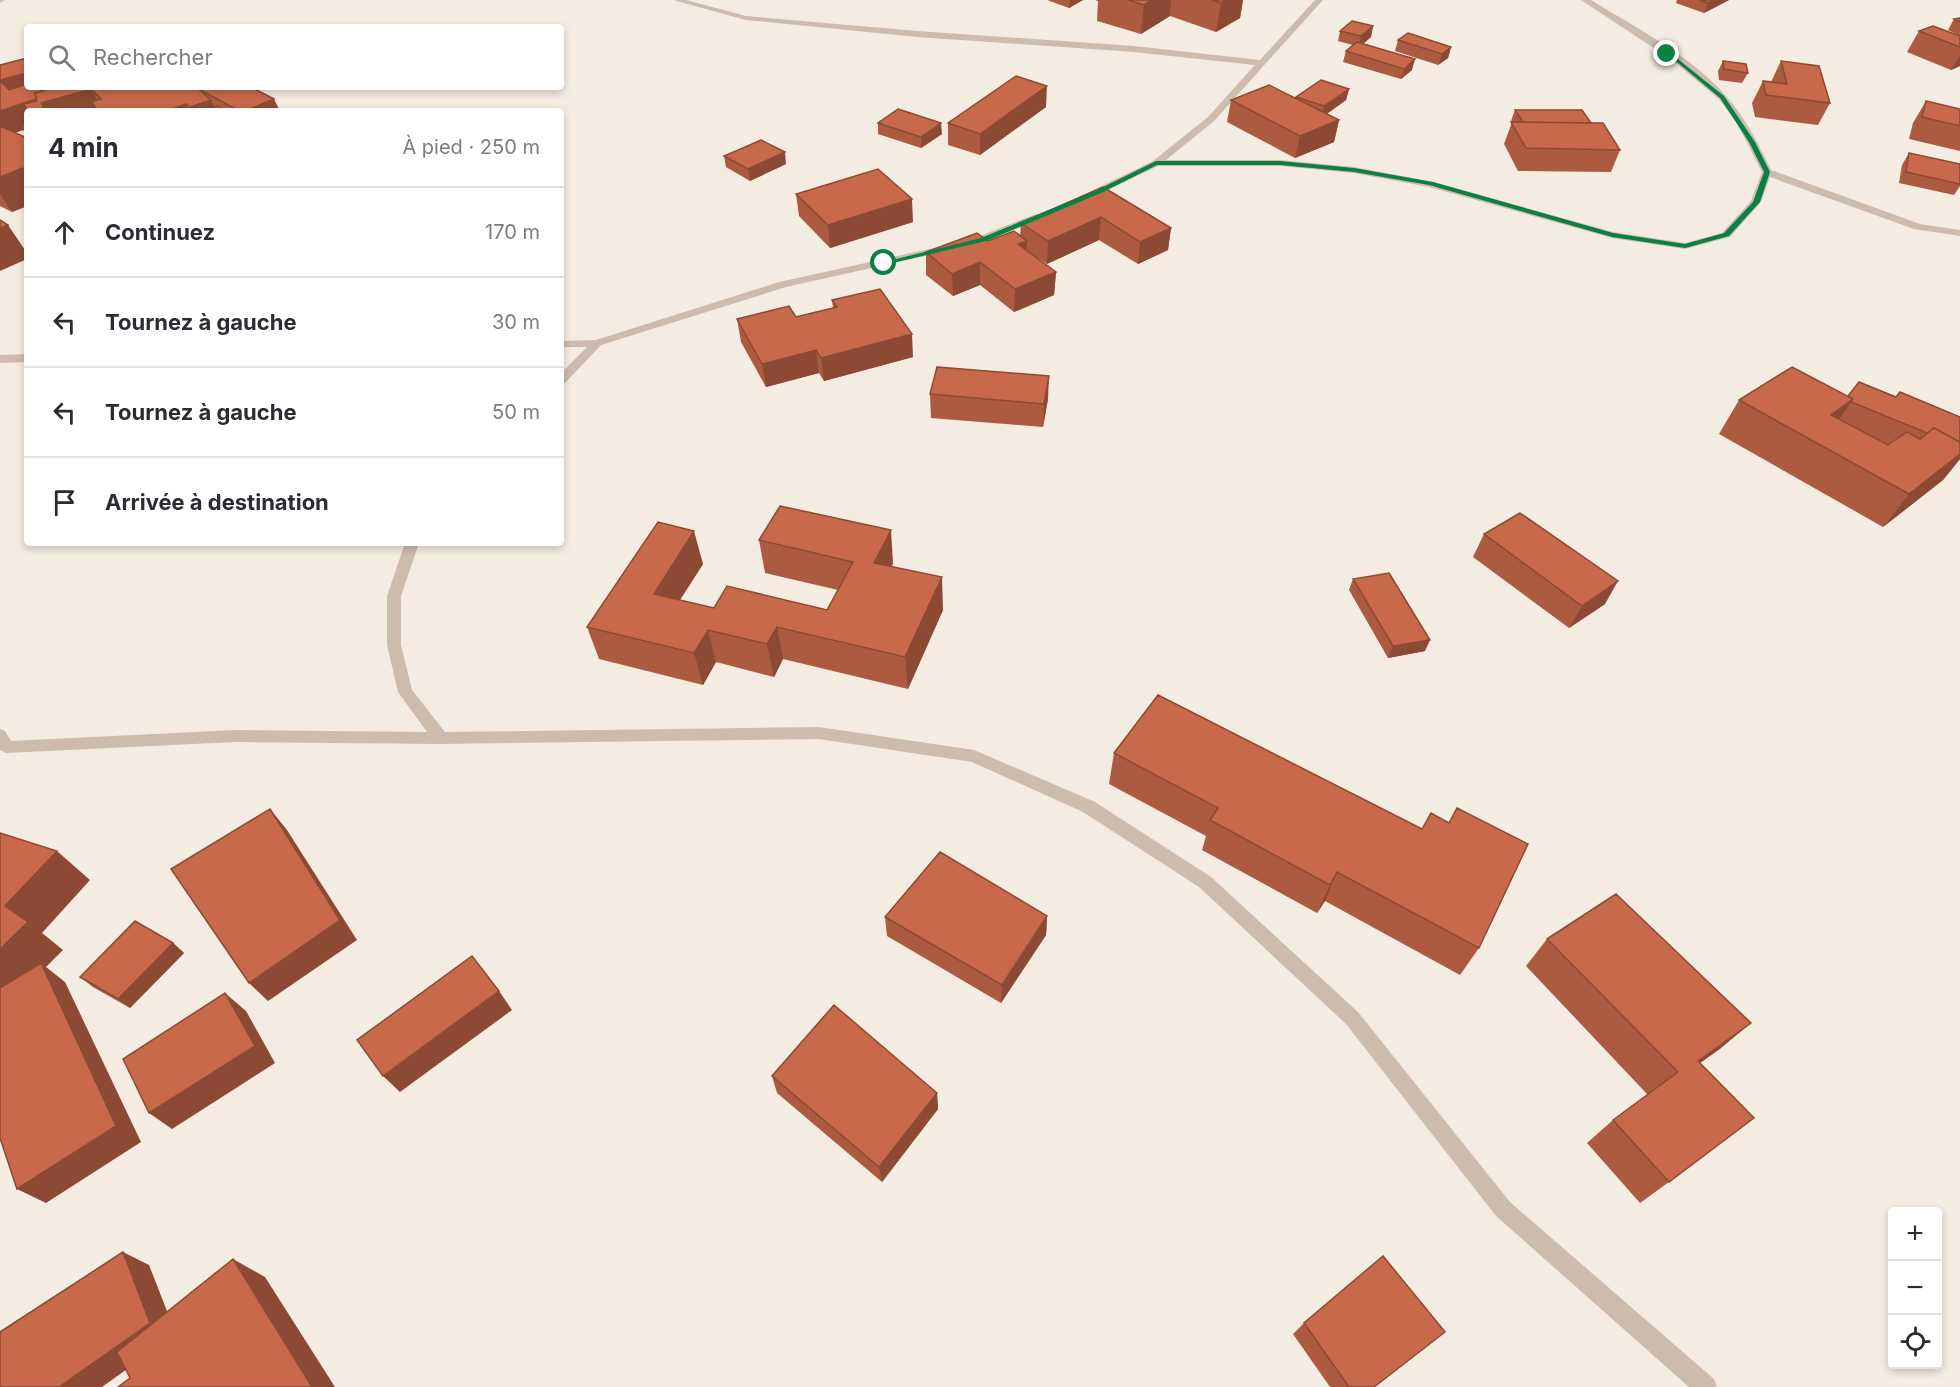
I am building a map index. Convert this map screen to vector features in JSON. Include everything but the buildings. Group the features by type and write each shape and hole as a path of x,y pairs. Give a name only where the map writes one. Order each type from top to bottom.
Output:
{"street":[{"path":"677,0 746,18 917,34 1134,49 1261,63"},
{"path":"1078,200 1156,163 1211,119 1319,0"},
{"path":"1585,0 1667,54 1722,97 1752,142 1767,172 1918,227 1960,233"},
{"path":"1156,163 1280,163 1354,170 1430,184 1612,235 1685,246 1726,235 1756,202 1767,172"},
{"path":"564,344 597,343 783,284 984,239 1047,213"},
{"path":"564,377 597,343"},
{"path":"0,359 24,358"},
{"path":"411,546 394,596 394,645 405,692 441,738"},
{"path":"2,745 235,736 441,738 819,733 974,756 1089,807 1205,882 1352,1018 1503,1209 1706,1387"}],"route":[{"path":"884,263 984,239 1099,192 1156,163 1280,163 1354,170 1430,184 1612,235 1685,246 1726,235 1756,202 1767,172 1752,142 1722,97 1667,54"}]}
